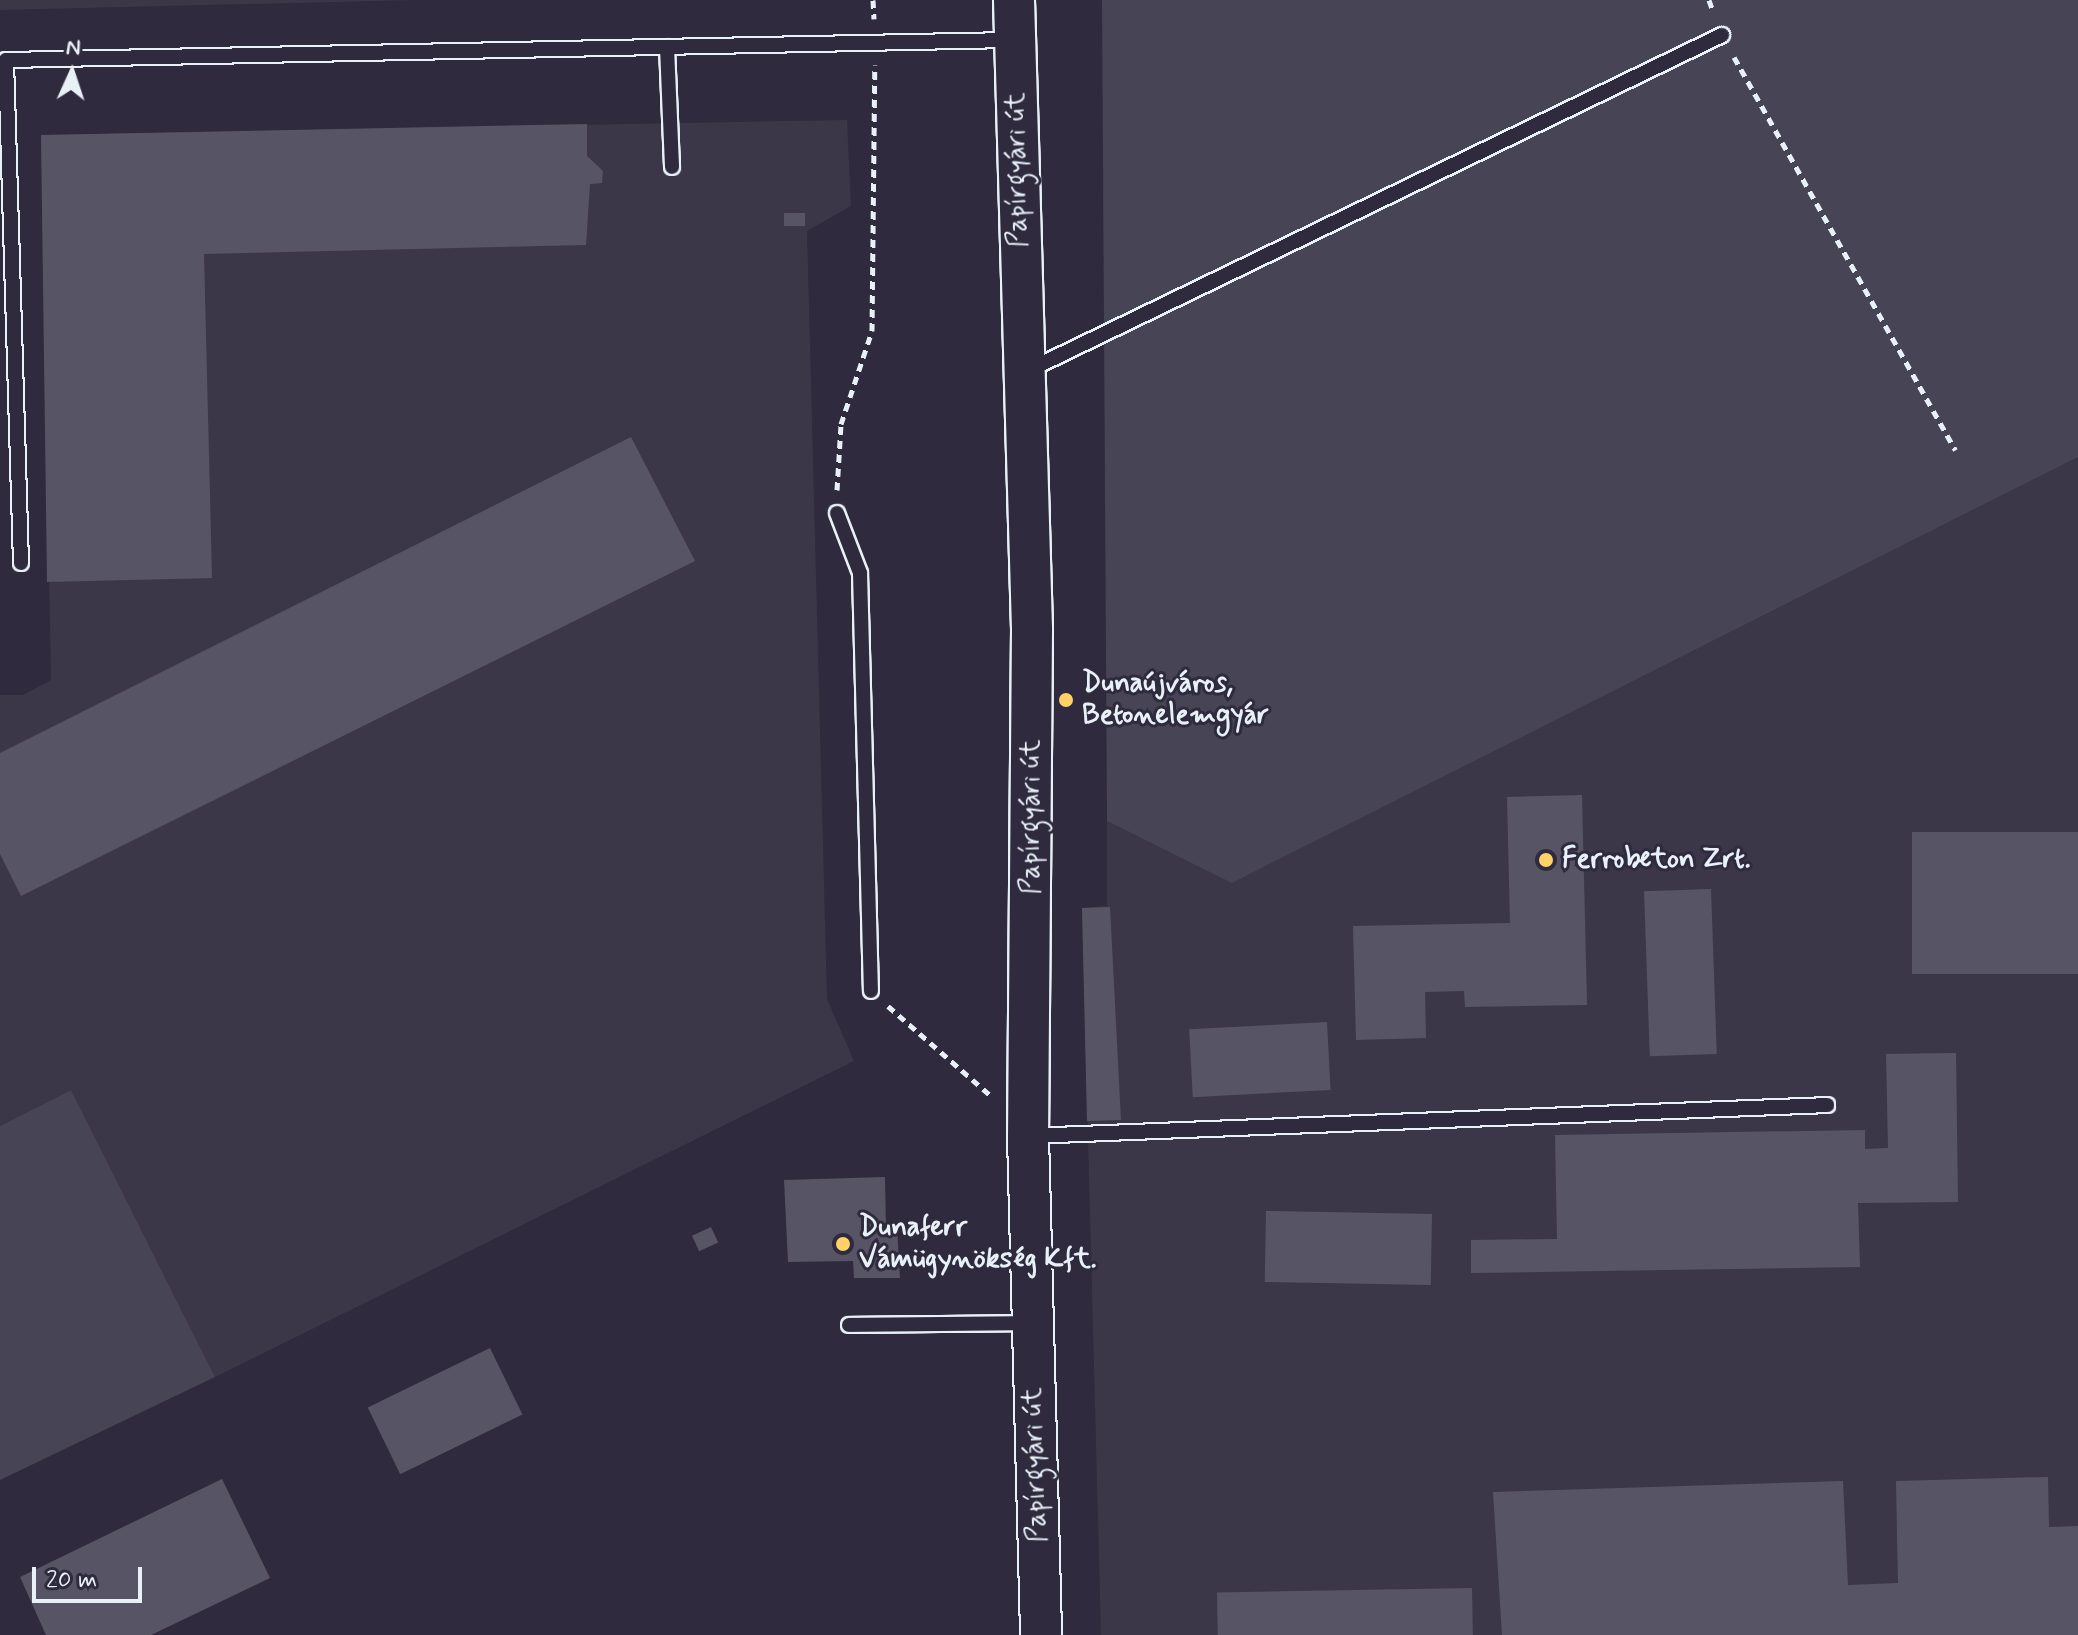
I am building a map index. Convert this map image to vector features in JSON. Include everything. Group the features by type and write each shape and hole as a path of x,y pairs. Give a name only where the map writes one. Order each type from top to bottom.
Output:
{"street":[{"name":"Papírgyári út","path":"1014,0 1033,721 1028,1136 1041,1635"}],"lane":[{"path":"1023,373 1722,35"},
{"path":"21,563 3,60 874,40 1015,40"},
{"path":"667,47 672,167"},
{"path":"837,513 860,573 871,991"},
{"path":"1028,1136 1827,1105"},
{"path":"849,1325 1032,1323"}],"path":[{"path":"1709,0 1722,35 1955,450"},
{"path":"837,513 841,424 872,331 874,40"},
{"path":"871,991 998,1102"}],"shaded area":[{"path":"0,0 417,0 0,10"},
{"path":"1102,0 2078,0 2078,457 1232,883 1107,821"},
{"path":"847,120 851,206 807,231 827,999 854,1061 215,1377 71,1090 0,1126 0,695 23,695 51,680 41,135"},
{"path":"2078,457 2078,1635 1101,1635 1082,908 1107,906 1107,821 1233,882"},
{"path":"71,1090 215,1377 0,1480 0,1126"}],"building":[{"path":"587,124 587,156 603,171 602,183 590,184 586,245 204,254 212,578 47,582 41,135"},
{"path":"784,213 805,213 805,226 784,226"},
{"path":"631,437 695,561 21,896 0,854 0,753"},
{"name":"Ferrobeton Zrt.","path":"1582,795 1587,1005 1465,1007 1464,991 1425,992 1426,1038 1356,1040 1353,926 1510,923 1507,797"},
{"path":"1912,832 2078,832 2078,974 1912,974"},
{"path":"1711,889 1717,1054 1650,1056 1644,891"},
{"path":"1110,907 1121,1120 1087,1121 1082,908"},
{"path":"1327,1022 1331,1090 1193,1097 1189,1029"},
{"path":"1956,1053 1958,1202 1858,1203 1860,1267 1471,1273 1471,1240 1557,1239 1555,1135 1865,1130 1865,1149 1888,1148 1886,1054"},
{"name":"Dunaferr Vámügynökség Kft.","path":"885,1177 886,1227 897,1227 900,1278 854,1278 853,1261 788,1262 784,1180"},
{"path":"1266,1211 1432,1214 1431,1285 1265,1282"},
{"path":"711,1227 718,1242 699,1251 692,1236"},
{"path":"490,1348 522,1415 400,1474 368,1408"},
{"path":"2048,1477 2049,1527 2078,1526 2078,1635 1502,1635 1493,1492 1843,1481 1848,1585 1898,1583 1896,1481"},
{"path":"222,1479 270,1578 151,1635 46,1635 20,1577"},
{"path":"1472,1588 1473,1635 1218,1635 1217,1592"}],"place":[{"name":"Dunaújváros, Betonelemgyár","path":"1066,700"},
{"name":"Ferrobeton Zrt.","path":"1546,860"},
{"name":"Dunaferr Vámügynökség Kft.","path":"843,1244"}]}
